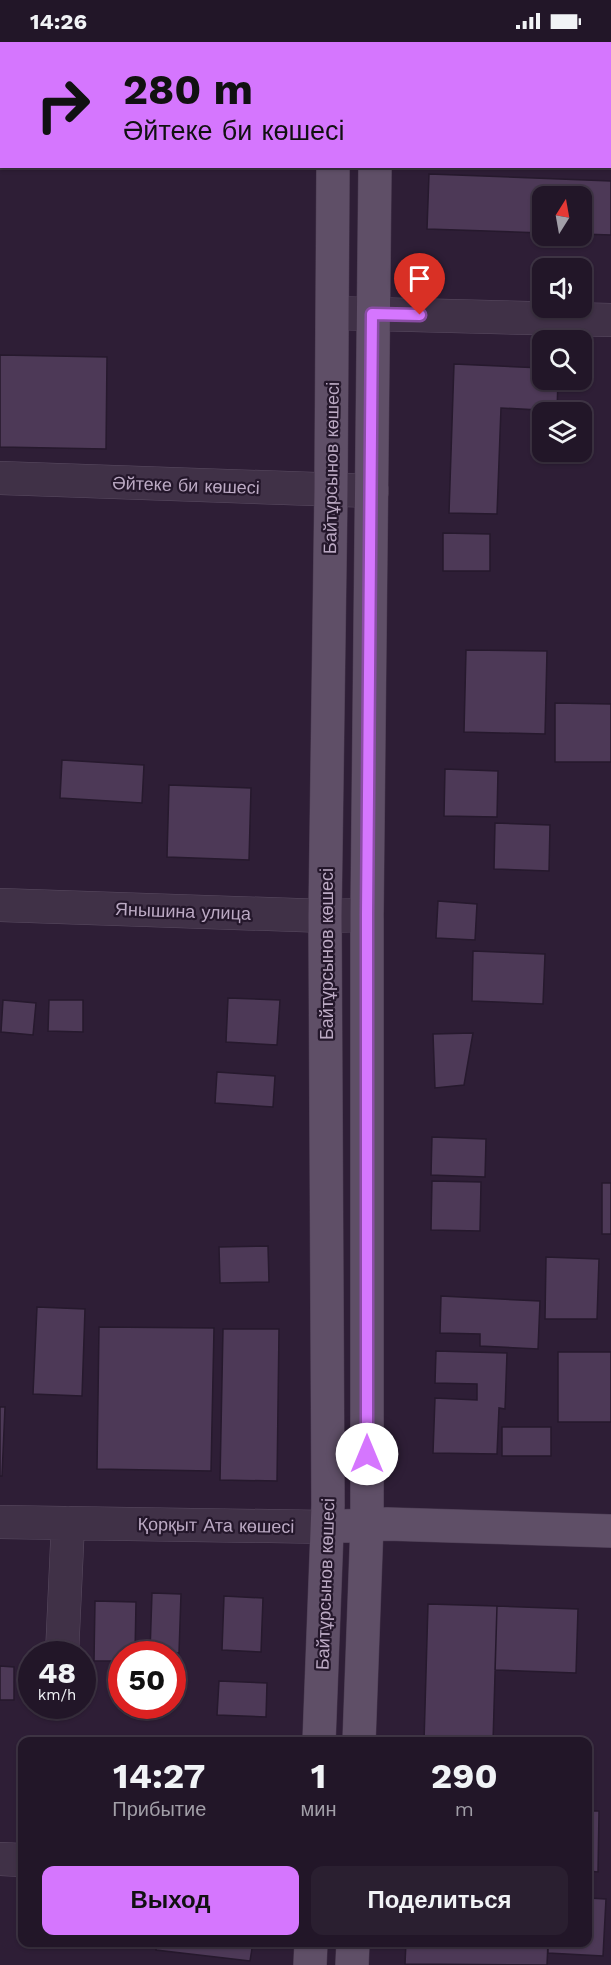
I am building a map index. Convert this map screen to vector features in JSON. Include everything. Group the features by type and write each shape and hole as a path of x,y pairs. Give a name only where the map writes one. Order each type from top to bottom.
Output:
{"main road":[{"name":"Байтұрсынов көшесі","path":"319,1737 328,1527 325,916 332,490 333,168"},
{"path":"359,1737 367,1524 367,915 375,168"},
{"name":"Қорқыт Ата көшесі","path":"328,1527 367,1524 611,1531"},
{"path":"310,1965 311,1947"},
{"path":"352,1965 353,1947"}],"street":[{"path":"333,313 611,320"},
{"name":"Әйтеке би көшесі","path":"0,478 372,490"},
{"name":"Янышина улица","path":"0,905 325,916 367,915"},
{"name":"Қорқыт Ата көшесі","path":"0,1522 328,1527"},
{"path":"63,1641 68,1523"},
{"path":"0,1859 18,1860"}],"building":[{"path":"429,174 611,181 611,235 592,234 592,186 532,186 532,233 427,229"},
{"path":"0,355 107,357 106,449 0,447"},
{"path":"454,364 532,368 532,390 558,390 557,402 532,402 532,410 501,408 497,514 449,513"},
{"path":"443,533 490,534 490,571 443,571"},
{"path":"466,650 547,651 545,734 464,732"},
{"path":"555,703 611,704 611,762 555,762"},
{"path":"62,760 144,765 142,803 60,798"},
{"path":"445,769 498,771 497,817 444,816"},
{"path":"169,785 251,788 249,860 167,857"},
{"path":"495,823 550,825 549,871 494,869"},
{"path":"438,901 477,904 475,940 436,938"},
{"path":"473,951 545,954 543,1004 472,1001"},
{"path":"228,998 280,1000 277,1045 226,1042"},
{"path":"3,1000 36,1003 33,1035 1,1032"},
{"path":"49,1000 83,1000 83,1032 48,1031"},
{"path":"473,1033 464,1085 435,1088 433,1034"},
{"path":"217,1072 275,1076 273,1107 215,1103"},
{"path":"432,1137 486,1139 485,1177 431,1175"},
{"path":"432,1181 481,1182 480,1231 431,1230"},
{"path":"602,1183 611,1183 611,1234 602,1234"},
{"path":"268,1246 269,1282 220,1283 219,1247"},
{"path":"546,1257 599,1259 597,1319 545,1319"},
{"path":"441,1296 540,1301 538,1349 480,1346 480,1334 440,1333"},
{"path":"37,1307 85,1309 82,1396 33,1394"},
{"path":"99,1327 214,1328 211,1471 97,1469"},
{"path":"223,1329 279,1329 277,1481 220,1480"},
{"path":"436,1351 507,1353 505,1409 499,1408 497,1454 433,1453 435,1398 477,1400 477,1384 435,1383"},
{"path":"558,1352 611,1352 611,1422 558,1422"},
{"path":"0,1407 5,1407 2,1476 0,1476"},
{"path":"502,1427 551,1427 551,1456 502,1456"},
{"path":"152,1593 181,1594 179,1641 150,1641"},
{"path":"224,1596 263,1598 261,1652 222,1650"},
{"path":"95,1601 136,1602 135,1641 108,1641 108,1661 96,1661"},
{"path":"428,1604 497,1606 493,1737 424,1737"},
{"path":"497,1606 578,1609 576,1673 495,1670"},
{"path":"0,1666 14,1667 14,1700 0,1700"},
{"path":"219,1681 267,1683 266,1717 217,1715"},
{"path":"592,1811 599,1811 598,1872 592,1871"},
{"path":"592,1898 606,1899 603,1956 548,1953 548,1947 592,1947"},
{"path":"156,1947 252,1947 250,1961 156,1950"},
{"path":"406,1947 548,1947 547,1965 405,1964"}],"route":[{"path":"367,1454 367,915 372,314 420,315"}]}
